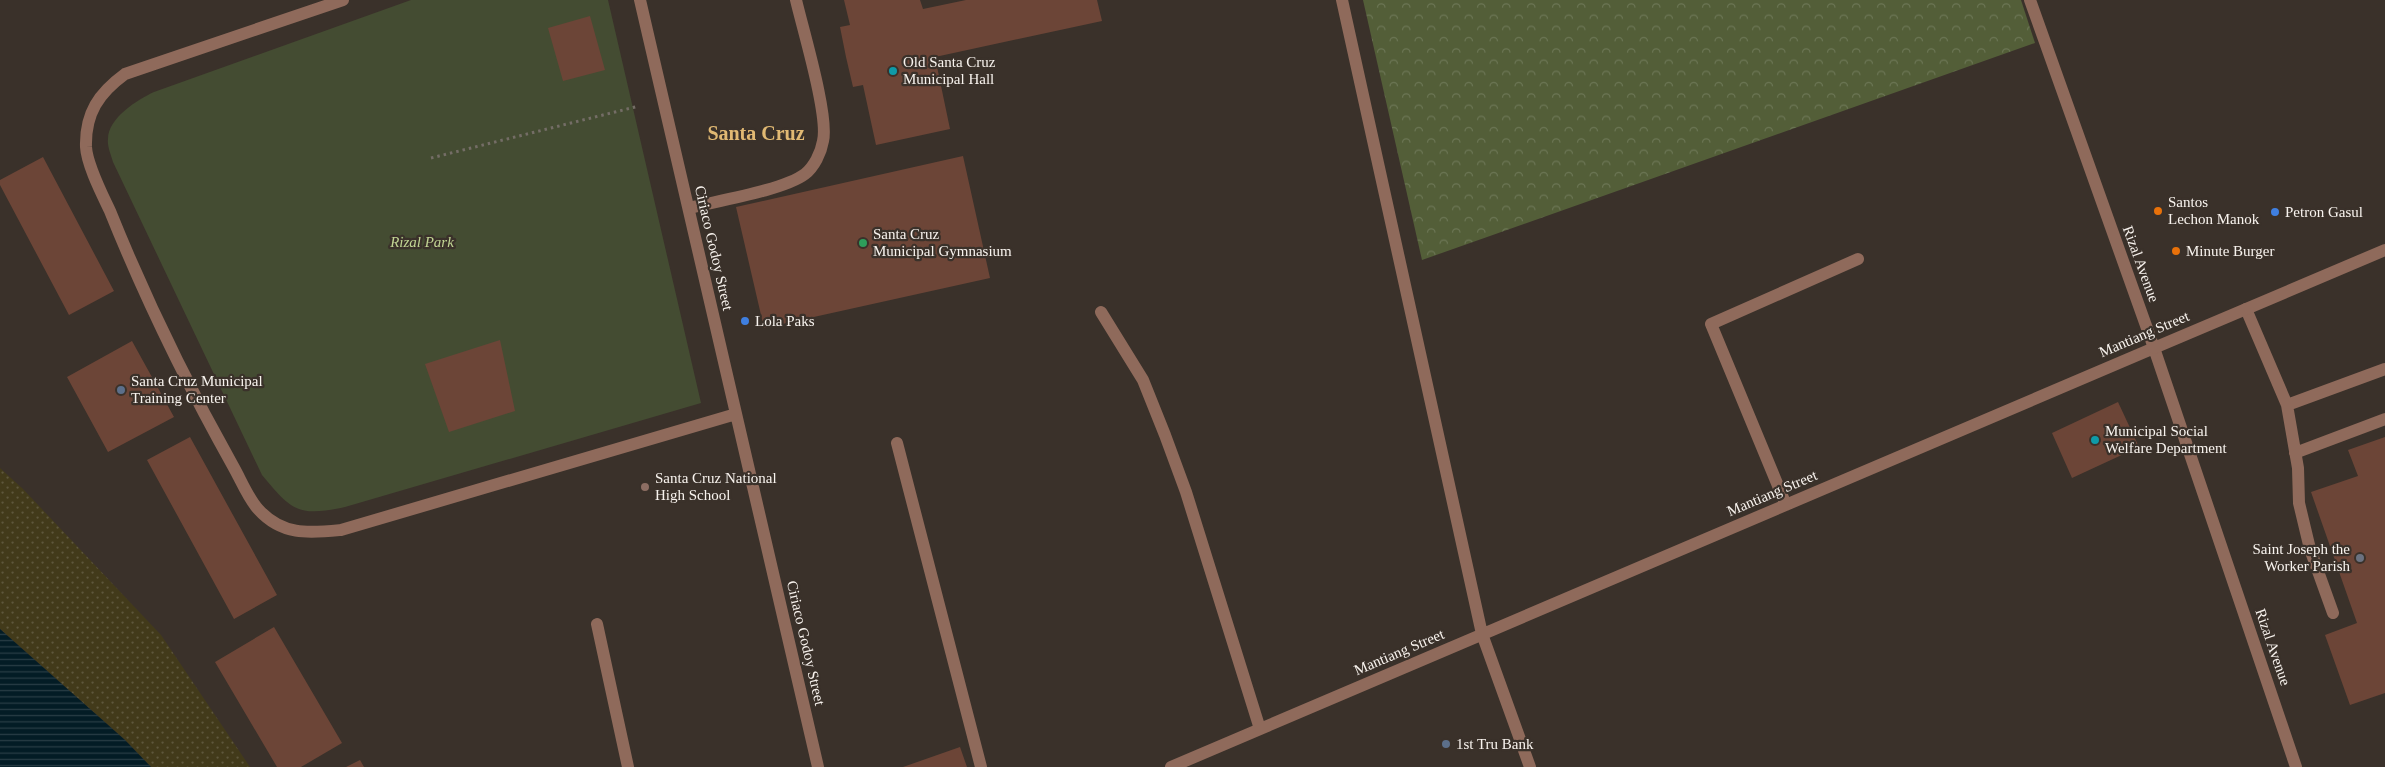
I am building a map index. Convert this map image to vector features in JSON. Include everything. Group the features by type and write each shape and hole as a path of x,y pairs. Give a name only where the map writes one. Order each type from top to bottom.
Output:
{"street":[{"path":"343,0 125,74 105,89 90,116 86,148 128,257 210,425 258,509 280,527 306,534 341,530 736,414"},
{"name":"Ciriaco Godoy Street","path":"640,0 818,767"},
{"path":"689,208 786,184 806,174 817,159 824,140 822,115 796,0"},
{"path":"1342,0 1482,634 1530,767"},
{"name":"Rizal Avenue","path":"2030,0 2154,348 2296,767"},
{"name":"Mantiang Street","path":"1171,767 2385,250"},
{"path":"1786,505 1711,324 1858,259"},
{"path":"2246,308 2287,405 2295,453 2299,503 2310,548 2333,613"},
{"path":"1101,312 1143,380 1165,436 1186,492 1260,729"},
{"path":"2287,405 2385,369"},
{"path":"2295,453 2385,419"},
{"path":"897,443 981,767"},
{"path":"597,624 628,767"}],"path":[{"path":"431,158 663,100"}],"green space":[{"name":"Rizal Park","path":"411,0 608,0 701,403 345,507 306,511 289,504 262,475 113,162 108,145 109,131 118,117 154,92"},
{"path":"1363,0 2021,0 2035,43 1422,260"}],"sand":[{"path":"0,468 23,489 161,635 250,767 151,767 125,740 0,629"}],"water":[{"path":"0,629 125,740 151,767 0,767"}],"building":[{"name":"Old Santa Cruz Municipal Hall","path":"844,0 920,0 923,9 966,0 1097,0 1102,21 935,57 950,129 876,145 863,85 853,87 846,57 840,27 850,25"},
{"path":"590,16 605,70 563,81 548,28"},
{"name":"Santa Cruz Municipal Gymnasium","path":"963,156 990,278 764,328 736,207"},
{"path":"43,157 114,291 69,315 0,185 0,180"},
{"path":"500,340 515,411 449,432 425,364"},
{"path":"132,341 174,417 108,452 67,377"},
{"name":"Municipal Social Welfare Department","path":"2118,402 2139,447 2072,478 2052,433"},
{"path":"190,437 277,595 234,619 147,460"},
{"name":"Saint Joseph the Worker Parish","path":"2385,437 2385,693 2350,705 2325,635 2357,623 2311,492 2358,476 2348,450"},
{"path":"274,627 342,743 301,767 277,767 215,662"},
{"path":"960,747 967,767 903,767"},
{"path":"360,760 364,767 346,767"}],"place":[{"name":"Old Santa Cruz Municipal Hall","path":"893,71"},
{"name":"Santos Lechon Manok","path":"2158,211"},
{"name":"Petron Gasul","path":"2275,212"},
{"name":"Santa Cruz Municipal Gymnasium","path":"863,243"},
{"name":"Minute Burger","path":"2176,251"},
{"name":"Lola Paks","path":"745,321"},
{"name":"Santa Cruz Municipal Training Center","path":"121,390"},
{"name":"Municipal Social Welfare Department","path":"2095,440"},
{"name":"Santa Cruz National High School","path":"645,487"},
{"name":"Saint Joseph the Worker Parish","path":"2360,558"},
{"name":"1st Tru Bank","path":"1446,744"}],"district":[{"name":"Santa Cruz","path":"756,133"}]}
